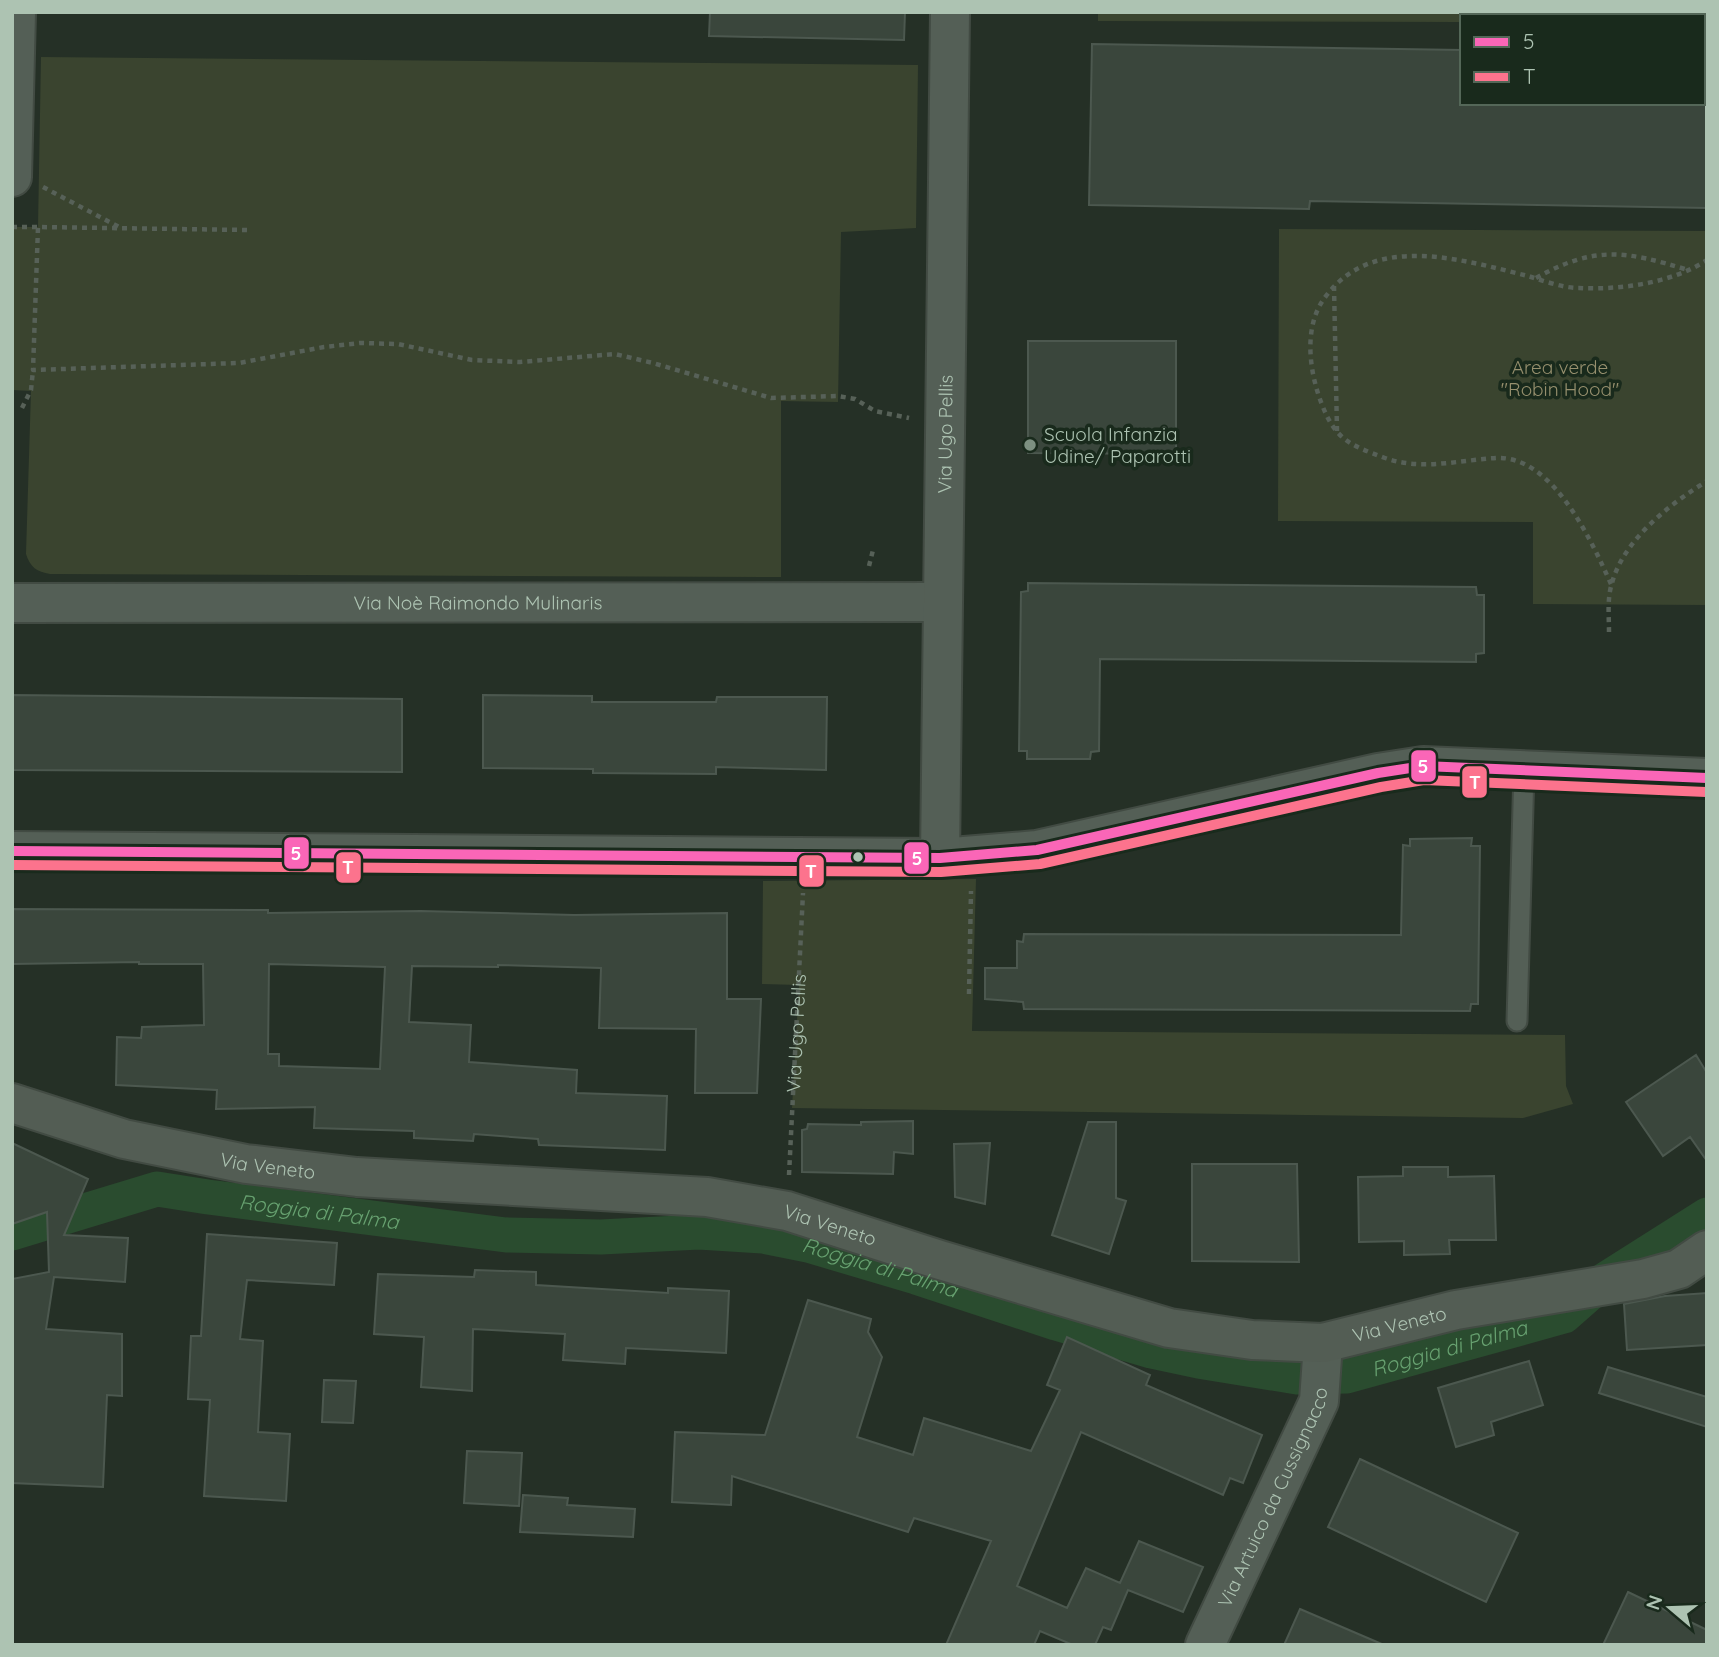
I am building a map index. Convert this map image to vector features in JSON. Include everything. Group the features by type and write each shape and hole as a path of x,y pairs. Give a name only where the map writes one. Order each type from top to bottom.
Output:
{"street":[{"path":"12,177 16,12"},
{"name":"Via Ugo Pellis","path":"940,858 950,12"},
{"name":"Via Noè Raimondo Mulinaris","path":"12,603 943,603"},
{"path":"12,851 940,858 1037,850 1378,773 1423,766 1707,778"},
{"name":"Via Veneto","path":"12,1103 124,1139 246,1164 357,1177 708,1196 788,1211 965,1268 1169,1328 1323,1354 1456,1310 1579,1289 1684,1267"},
{"name":"Via Artuico da Cussignacco","path":"1205,1645 1319,1401 1323,1354"}],"lane":[{"path":"1517,1021 1524,769"}],"path":[{"path":"12,177 45,188 122,228"},
{"path":"12,227 247,230"},
{"path":"22,408 31,390 33,370 38,227"},
{"path":"1535,278 1580,257 1601,254 1650,258 1691,271"},
{"path":"1611,584 1595,548 1576,516 1554,486 1526,466 1499,458 1424,464 1392,460 1351,446 1337,433 1322,405 1310,368 1317,306 1334,285 1359,266 1397,256 1444,256 1576,288 1648,282 1691,271 1707,260"},
{"path":"1334,285 1337,433"},
{"path":"33,370 239,363 360,343 398,344 472,360 520,362 614,355 653,363 771,398 838,396 855,399 875,411 914,419"},
{"path":"1609,632 1611,584 1620,563 1654,521 1707,481"},
{"path":"867,575 873,550"},
{"name":"Via Ugo Pellis","path":"788,1211 805,858"},
{"path":"969,994 972,879"}],"green space":[{"path":"1098,12 1707,12 1707,23 1705,14 1460,14 1460,22 1098,21"},
{"path":"41,57 918,65 916,228 841,232 838,402 781,401 781,577 50,574 35,568 26,554 31,391 12,390 12,227 38,227"},
{"name":"Area verde \"Robin Hood\"","path":"1279,229 1707,231 1707,605 1533,604 1533,522 1278,521"},
{"path":"976,879 972,1031 1565,1035 1566,1086 1573,1104 1523,1118 792,1108 799,985 762,984 763,881"}],"building":[{"path":"710,12 905,12 904,40 709,36"},
{"path":"1092,44 1460,50 1460,105 1707,103 1707,208 1310,201 1309,209 1089,205"},
{"path":"1028,341 1176,341 1176,454 1028,453"},
{"path":"1028,583 1476,587 1477,595 1484,595 1484,653 1476,654 1476,662 1100,659 1099,751 1091,752 1090,759 1027,759 1027,751 1019,751 1021,592 1028,591"},
{"path":"12,695 402,699 402,772 12,770"},
{"path":"483,695 592,696 592,702 716,702 717,697 827,697 826,770 716,767 716,774 593,773 593,769 483,768"},
{"path":"1472,838 1471,846 1480,846 1478,1004 1471,1004 1470,1011 1024,1009 1023,1002 985,999 985,968 1017,968 1017,941 1023,942 1024,934 1401,935 1403,845 1410,846 1410,839"},
{"path":"12,909 268,910 268,913 421,911 574,915 727,913 727,999 761,999 757,1093 695,1093 696,1029 599,1028 601,968 412,966 409,1022 471,1025 469,1062 577,1070 576,1093 667,1096 665,1150 539,1145 538,1139 474,1134 473,1141 414,1138 414,1131 314,1128 315,1107 216,1109 217,1090 116,1085 117,1037 141,1038 142,1027 204,1025 203,964 12,964","holes":["269,964 385,967 380,1069 279,1066 279,1054 268,1054"]},
{"path":"1696,1055 1707,1073 1707,1161 1690,1137 1663,1156 1626,1102"},
{"path":"913,1121 913,1154 894,1152 893,1174 802,1172 802,1130 807,1129 808,1124 861,1125 861,1122"},
{"path":"1088,1122 1116,1122 1116,1198 1126,1201 1109,1254 1052,1235"},
{"path":"12,1143 88,1179 64,1235 128,1238 125,1282 54,1277 46,1329 122,1334 122,1396 107,1395 103,1487 12,1483 12,1279 49,1272 47,1212 12,1224"},
{"path":"990,1143 985,1204 955,1197 954,1144"},
{"path":"1192,1164 1297,1164 1299,1262 1192,1261"},
{"path":"1403,1167 1448,1167 1448,1177 1494,1176 1496,1240 1449,1240 1450,1254 1404,1255 1404,1241 1359,1242 1358,1177 1403,1176"},
{"path":"207,1234 337,1243 334,1285 247,1280 240,1339 263,1341 258,1432 290,1434 286,1501 204,1496 210,1400 188,1399 191,1336 201,1336"},
{"path":"475,1270 536,1272 536,1285 668,1293 668,1288 729,1291 726,1353 626,1348 625,1364 563,1360 565,1334 473,1329 472,1391 421,1387 424,1337 374,1334 378,1274 474,1277"},
{"path":"1707,1293 1707,1345 1627,1350 1624,1304 1665,1296"},
{"path":"808,1300 871,1319 868,1332 882,1357 857,1437 913,1455 924,1418 1031,1451 1060,1390 1047,1385 1067,1337 1150,1375 1146,1385 1262,1435 1243,1483 1230,1478 1223,1495 1081,1432 1017,1586 1067,1608 1086,1568 1120,1583 1139,1541 1203,1567 1183,1612 1128,1590 1111,1630 1103,1627 1095,1645 1073,1645 1040,1631 1034,1645 946,1645 991,1541 914,1518 908,1532 732,1476 731,1505 672,1502 675,1432 765,1435"},
{"path":"1529,1361 1543,1405 1491,1422 1494,1435 1456,1447 1438,1388"},
{"path":"1608,1367 1707,1397 1707,1427 1599,1393"},
{"path":"324,1380 356,1381 353,1423 322,1422"},
{"path":"467,1451 522,1453 519,1506 464,1503"},
{"path":"1360,1459 1518,1533 1486,1602 1328,1527"},
{"path":"523,1495 568,1498 567,1505 635,1509 633,1537 520,1532"},
{"path":"1628,1592 1707,1630 1707,1645 1603,1645"},
{"path":"1300,1609 1384,1645 1284,1645"}],"waterway":[{"name":"Roggia di Palma","path":"12,1233 157,1189 506,1235 601,1237 699,1232 763,1236 808,1245 916,1277 1151,1351 1297,1377 1347,1376 1564,1316 1606,1279 1707,1215"}],"transit line":[{"name":"5","path":"12,851 940,858 1037,850 1378,773 1423,766 1707,778"},
{"name":"T","path":"12,865 941,872 1040,864 1381,787 1424,780 1706,792"}],"place":[{"name":"Scuola Infanzia Udine/ Paparotti","path":"1030,445"}]}
